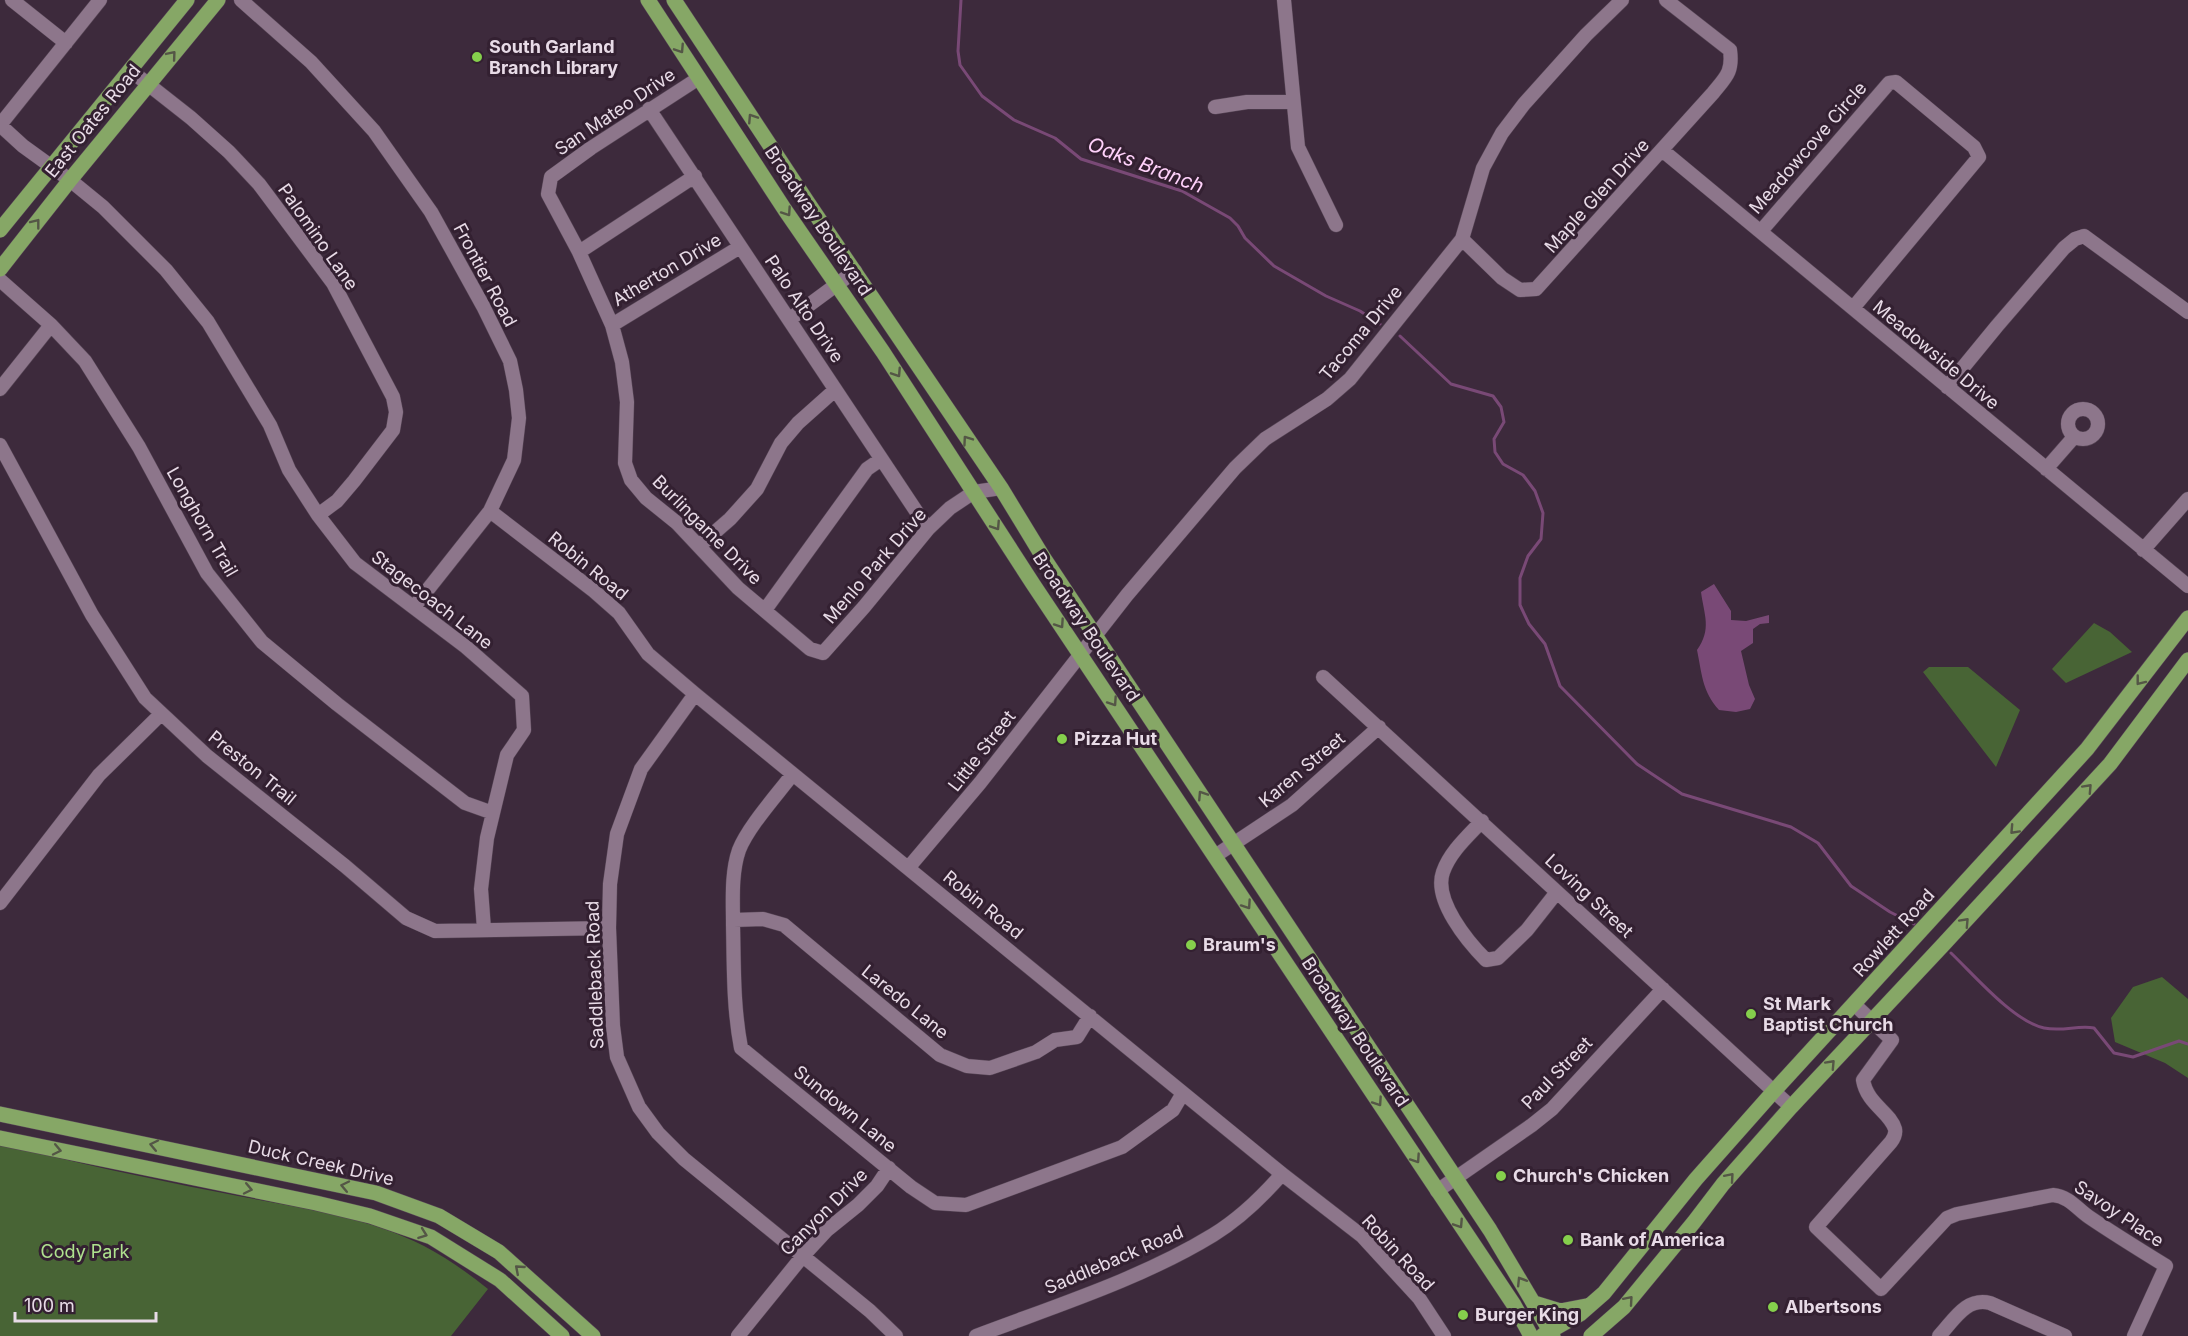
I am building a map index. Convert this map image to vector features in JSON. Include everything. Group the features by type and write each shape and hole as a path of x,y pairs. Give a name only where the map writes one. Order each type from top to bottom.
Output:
{"main road":[{"name":"East Oates Road","path":"0,230 187,0"},
{"name":"East Oates Road","path":"0,269 218,0"},
{"name":"Broadway Boulevard","path":"648,0 1514,1305 1531,1336"},
{"name":"Broadway Boulevard","path":"674,0 1000,488 1043,557 1490,1230 1534,1303 1548,1334"},
{"name":"Rowlett Road","path":"1548,1334 1594,1303 1621,1275 1679,1202 1774,1091 2087,749 2188,618"},
{"path":"1593,1335 1624,1306 1698,1218 1723,1184 1791,1107 2110,764 2188,660"},
{"path":"2155,663 2174,678"},
{"path":"2029,813 2048,831"},
{"path":"1359,1073 1378,1062"},
{"name":"Duck Creek Drive","path":"0,1114 376,1193 439,1216 499,1252 594,1336"},
{"path":"0,1138 370,1216 431,1237 500,1280 562,1336"},
{"path":"370,1216 376,1193"},
{"path":"1679,1202 1698,1218"},
{"path":"524,1301 537,1285"},
{"path":"1534,1303 1560,1311 1594,1303"}],"street":[{"path":"12,0 66,43"},
{"path":"0,125 100,0"},
{"name":"Frontier Road","path":"241,0 311,62 374,131 431,212 483,306 510,361 519,418 514,460 490,511 414,607"},
{"path":"1284,0 1298,147 1336,225"},
{"name":"Tacoma Drive","path":"1080,654 1179,532 1235,468 1265,439 1327,399 1350,379 1462,239 1483,168 1502,133 1524,104 1578,44 1622,0"},
{"name":"Maple Glen Drive","path":"1462,239 1502,278 1520,290 1536,289 1730,72 1732,63 1730,50 1666,0"},
{"name":"Palomino Lane","path":"130,70 191,118 229,152 259,184 333,283 393,397 396,412 393,430 348,488 336,501 318,514"},
{"name":"San Mateo Drive","path":"551,177 649,109 699,78"},
{"name":"Meadowcove Circle","path":"1761,231 1888,83 1896,82 1923,103 1974,147 1979,157 1852,308"},
{"path":"1215,106 1247,102 1293,102"},
{"name":"Palo Alto Drive","path":"649,109 790,319 880,460 928,529"},
{"name":"Stagecoach Lane","path":"0,125 23,146 103,207 166,270 208,322 270,425 289,470 318,514 355,563 466,647 522,696 524,730 507,755 487,838 481,889 483,929"},
{"name":"Meadowside Drive","path":"1662,150 2188,586"},
{"path":"579,252 695,176"},
{"name":"Burlingame Drive","path":"551,177 548,194 579,252 612,325 622,362 627,402 625,462 632,480 646,498 677,523 738,588 810,649"},
{"path":"1947,387 2064,248 2075,239 2084,236 2188,312"},
{"name":"Atherton Drive","path":"612,325 740,247"},
{"path":"790,319 855,271"},
{"name":"Longhorn Trail","path":"0,280 51,325 85,361 139,447 194,545 207,573 262,642 465,803 492,813"},
{"path":"0,389 51,325"},
{"path":"699,546 730,519 757,489 781,443 798,423 835,390"},
{"path":"2046,470 2074,437"},
{"name":"Preston Trail","path":"0,445 92,615 145,698 207,756 345,866 406,918 435,931 609,928"},
{"path":"765,610 867,469 880,460"},
{"name":"Menlo Park Drive","path":"810,649 823,653 928,529 950,508 974,492 1000,488"},
{"path":"2143,550 2188,499"},
{"name":"Robin Road","path":"490,511 594,591 619,613 648,654 792,775 909,867 1282,1174 1362,1236 1419,1298 1444,1336"},
{"name":"Little Street","path":"909,867 980,783 1080,654"},
{"name":"Loving Street","path":"1323,677 1791,1107"},
{"name":"Saddleback Road","path":"695,694 641,769 617,834 610,884 609,928 616,1057 639,1107 658,1133 684,1159 870,1311 896,1336"},
{"path":"0,903 99,775 161,714"},
{"name":"Karen Street","path":"1215,856 1292,805 1379,727"},
{"name":"Sundown Lane","path":"792,775 739,850 735,869 733,980 741,1048 911,1187 935,1203 966,1205 1122,1147 1173,1110 1183,1093"},
{"path":"1482,821 1454,851 1442,874 1441,892 1458,926 1486,960 1498,958 1527,930 1557,892"},
{"name":"Laredo Lane","path":"734,920 764,919 784,926 940,1055 967,1066 990,1068 1036,1052 1055,1040 1077,1037 1090,1016"},
{"name":"Paul Street","path":"1437,1191 1552,1109 1663,990"},
{"name":"Savoy Place","path":"1855,1005 1892,1040 1863,1080 1865,1090 1894,1126 1895,1134 1891,1142 1816,1227 1881,1289 1947,1218 2053,1195 2060,1196 2074,1202 2086,1215 2166,1266 2134,1336"},
{"name":"Canyon Drive","path":"738,1336 826,1230 858,1206 877,1186 889,1168"},
{"name":"Saddleback Road","path":"976,1336 1164,1263 1215,1234 1262,1196 1282,1174"},
{"path":"1939,1336 1968,1305 1980,1300 2065,1336"}],"green space":[{"path":"2094,623 2110,632 2132,652 2066,683 2052,669"},
{"path":"1929,667 1968,667 2020,710 1996,767 1923,672"},
{"path":"2162,977 2188,999 2188,1078 2165,1063 2115,1042 2111,1018 2133,987"},
{"name":"Cody Park","path":"0,1143 191,1187 323,1212 376,1226 433,1251 488,1289 451,1336 0,1336"}],"shaded area":[{"path":"1714,584 1731,611 1731,620 1746,621 1769,615 1769,623 1760,624 1753,629 1753,643 1741,651 1749,685 1755,699 1750,709 1736,712 1719,710 1709,696 1704,682 1697,650 1706,628 1701,592"}],"waterway":[{"name":"Oaks Branch","path":"961,0 958,51 960,65 982,96 1014,120 1055,138 1081,159 1182,191 1230,218 1245,238 1274,266 1326,296 1360,311 1380,324"},
{"name":"Oaks Branch","path":"1400,336 1451,384 1493,396 1501,407 1504,422 1494,439 1495,452 1503,464 1523,475 1535,491 1543,513 1541,539 1528,556 1520,578 1520,605 1529,624 1545,644 1560,686 1637,764 1682,794 1791,827 1818,843 1851,886 1890,912 1914,924"},
{"name":"Oaks Branch","path":"1951,953 2007,1007 2032,1024 2051,1029 2094,1028 2114,1053 2133,1057 2179,1041 2188,1044"}],"place":[{"name":"South Garland Branch Library","path":"477,57"},
{"name":"Pizza Hut","path":"1062,739"},
{"name":"Braum's","path":"1191,945"},
{"name":"St Mark Baptist Church","path":"1751,1014"},
{"name":"Church's Chicken","path":"1501,1176"},
{"name":"Bank of America","path":"1568,1240"},
{"name":"Albertsons","path":"1773,1307"},
{"name":"Burger King","path":"1463,1315"}]}
